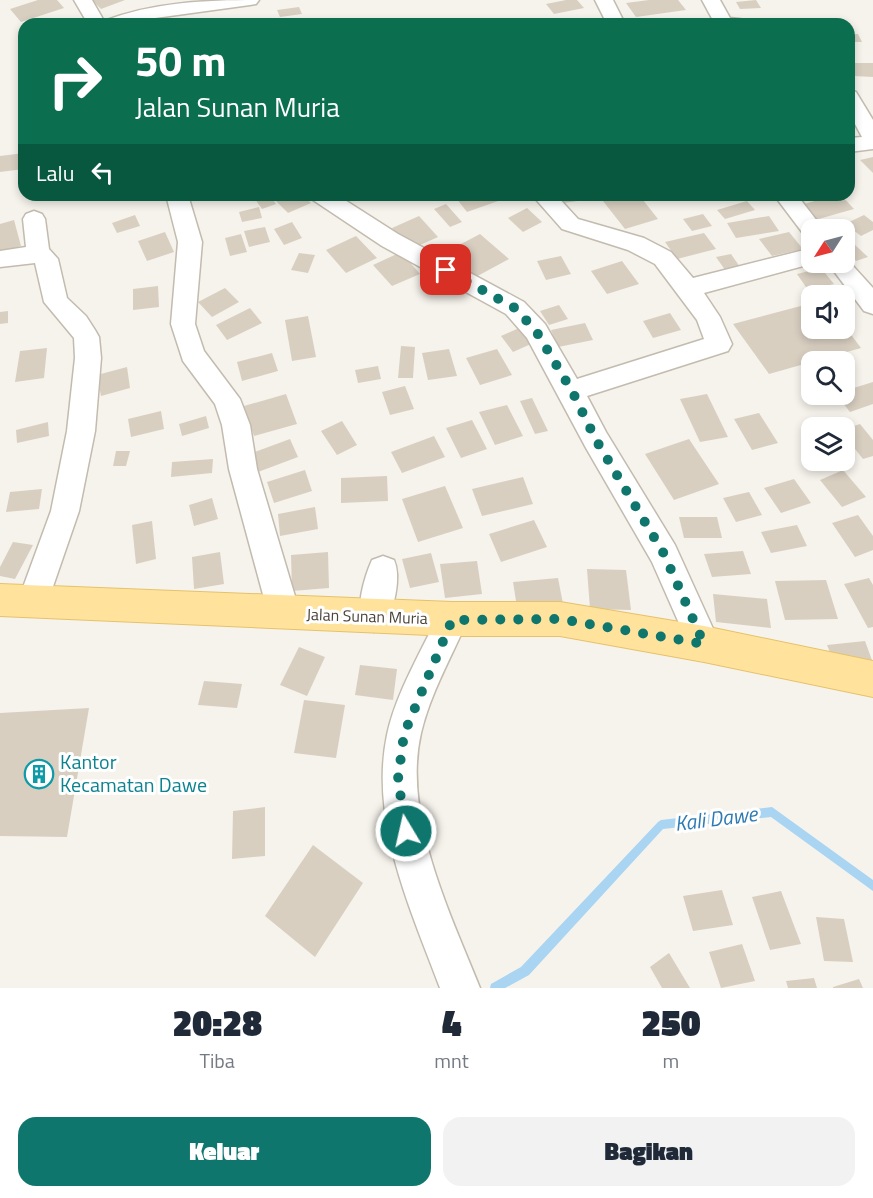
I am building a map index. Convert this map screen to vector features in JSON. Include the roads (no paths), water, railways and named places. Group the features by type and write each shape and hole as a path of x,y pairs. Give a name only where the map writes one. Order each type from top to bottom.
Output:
{"main road":[{"name":"Jalan Sunan Muria","path":"17,601 452,620 560,619 704,644 873,679"}],"street":[{"path":"83,0 94,18"},
{"path":"132,18 146,14 250,0"},
{"path":"711,0 721,18"},
{"path":"610,1 614,18"},
{"path":"855,106 873,137"},
{"path":"855,144 873,142"},
{"path":"179,201 190,242 183,324 192,354 227,399 236,425 243,468 284,613"},
{"path":"330,201 390,240 515,308 536,331 572,391 596,440 664,554 704,644"},
{"path":"549,201 570,224 625,240 663,258 708,317 719,344 572,391"},
{"path":"790,201 804,219"},
{"path":"34,219 38,253"},
{"path":"0,259 38,253 46,259 56,302 78,323 86,336 88,358 81,431 65,511 17,601"},
{"path":"688,288 801,259"},
{"path":"847,273 873,305"},
{"path":"375,616 383,570"},
{"path":"452,620 404,734 398,779 406,831 437,927 460,988"}],"waterway":[{"name":"Kali Dawe","path":"495,988 525,971 661,825 772,812 873,886"}],"place":[{"name":"Kantor Kecamatan Dawe","path":"39,774"}]}
